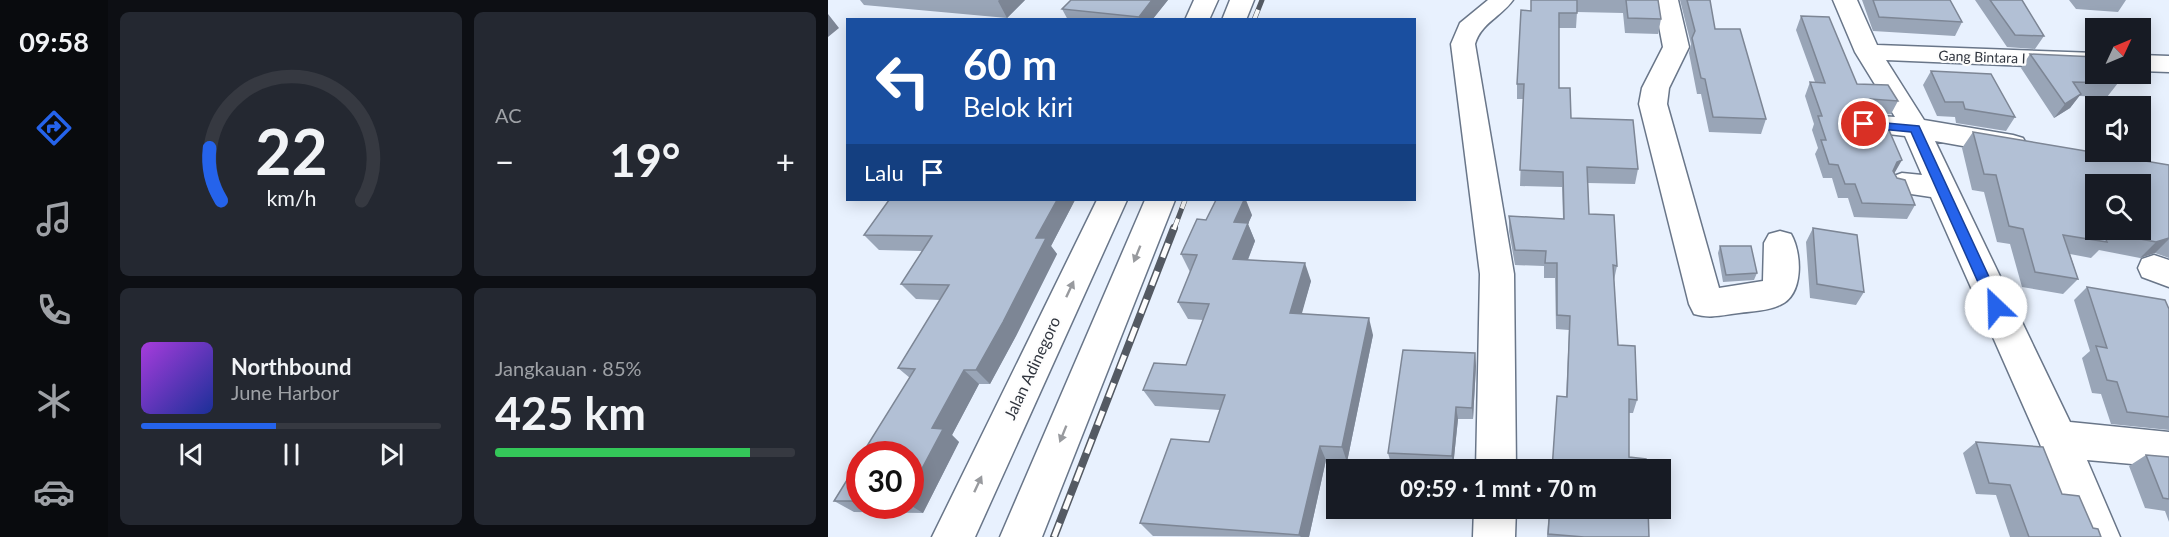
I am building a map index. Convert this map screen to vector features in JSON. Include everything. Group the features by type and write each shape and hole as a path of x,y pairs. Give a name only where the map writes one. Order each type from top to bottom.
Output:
{"main road":[{"path":"1198,18 1206,0"},
{"path":"1235,18 1242,0"},
{"path":"1496,459 1497,274 1463,44 1465,32 1470,24 1501,0"},
{"path":"1666,0 1676,47 1652,93 1653,104 1706,304 1770,295 1776,291 1781,279 1780,243"},
{"path":"1845,0 1868,52 1915,128 2058,439 2099,537"},
{"name":"Gang Bintara I","path":"1868,52 2085,61"},
{"path":"2151,63 2169,64"},
{"path":"1864,124 1915,128 2042,150"},
{"path":"1902,184 1942,187"},
{"name":"Jalan Adinegoro","path":"952,537 1112,201"},
{"path":"1021,537 1160,201"},
{"path":"2058,439 2166,449"},
{"path":"1494,537 1495,519"}],"building":[{"path":"1071,0 1152,0 1139,17 1062,9"},
{"path":"1531,0 1577,0 1577,13 1559,13 1559,88 1570,88 1571,118 1633,120 1638,169 1587,167 1589,214 1614,215 1617,266 1613,265 1618,345 1635,346 1637,400 1629,399 1629,457 1646,459 1553,459 1557,396 1567,397 1570,316 1557,315 1557,263 1545,263 1546,251 1515,250 1509,216 1564,219 1563,172 1520,170 1524,84 1517,84 1521,10 1531,11"},
{"path":"1626,0 1658,0 1661,19 1628,18"},
{"path":"1687,0 1710,0 1715,29 1740,29 1766,119 1713,117 1705,79 1701,78 1692,38 1695,31"},
{"path":"1873,0 1950,0 1962,22 1879,17"},
{"path":"1990,0 2022,0 2044,36 2015,35"},
{"path":"1801,16 1829,17 1857,84 1888,85 1898,101 1870,99 1859,103 1855,111 1860,118 1885,121 1902,160 1897,162 1893,171 1897,178 1905,180 1915,205 1862,203 1855,184 1845,184 1838,165 1829,164 1821,140 1826,140 1818,116 1822,116 1810,82 1825,83"},
{"path":"2030,54 2085,56 2085,82 2073,82 2081,94 2065,104"},
{"path":"1931,71 1991,74 2015,117 1965,109 1963,102 1945,102"},
{"path":"1973,132 2085,151 2085,162 2151,162 2169,165 2169,238 2156,242 2145,240 2151,240 2151,174 2085,174 2085,238 2063,235 2078,279 2035,272 2023,229 2009,226 1996,175 1984,174"},
{"path":"888,201 1056,201 1036,238 1046,238 1003,322 976,370 964,370 932,428 943,429 924,465 924,441 870,441 915,369 898,368 949,285 901,284 932,236 864,235"},
{"path":"1216,201 1244,201 1234,222 1248,223 1233,259 1305,263 1290,313 1369,318 1342,447 1320,446 1299,535 1140,523 1171,439 1209,442 1225,395 1143,390 1154,363 1186,365 1209,304 1178,302 1197,255 1181,254 1197,219 1206,220"},
{"path":"1813,228 1857,235 1864,292 1817,284"},
{"path":"1720,246 1751,246 1757,273 1726,275"},
{"path":"2087,287 2165,300 2169,309 2169,417 2127,412 2117,382 2107,380 2096,346 2107,348"},
{"path":"1403,350 1475,353 1472,408 1456,407 1452,456 1388,453"},
{"path":"1976,442 2043,447 2062,494 2079,496 2093,528 2098,529 2101,537 2029,537 2010,485 1989,483"},
{"path":"2146,455 2169,457 2169,499 2163,498"},
{"path":"846,482 846,501 834,501"},
{"path":"1549,519 1648,519 1649,537 1584,537 1548,534"}],"railway":[{"path":"1255,18 1262,0"},
{"path":"1174,229 1185,201"},
{"path":"1054,537 1174,228"}],"route":[{"path":"1864,124 1915,128 1996,307"}]}
